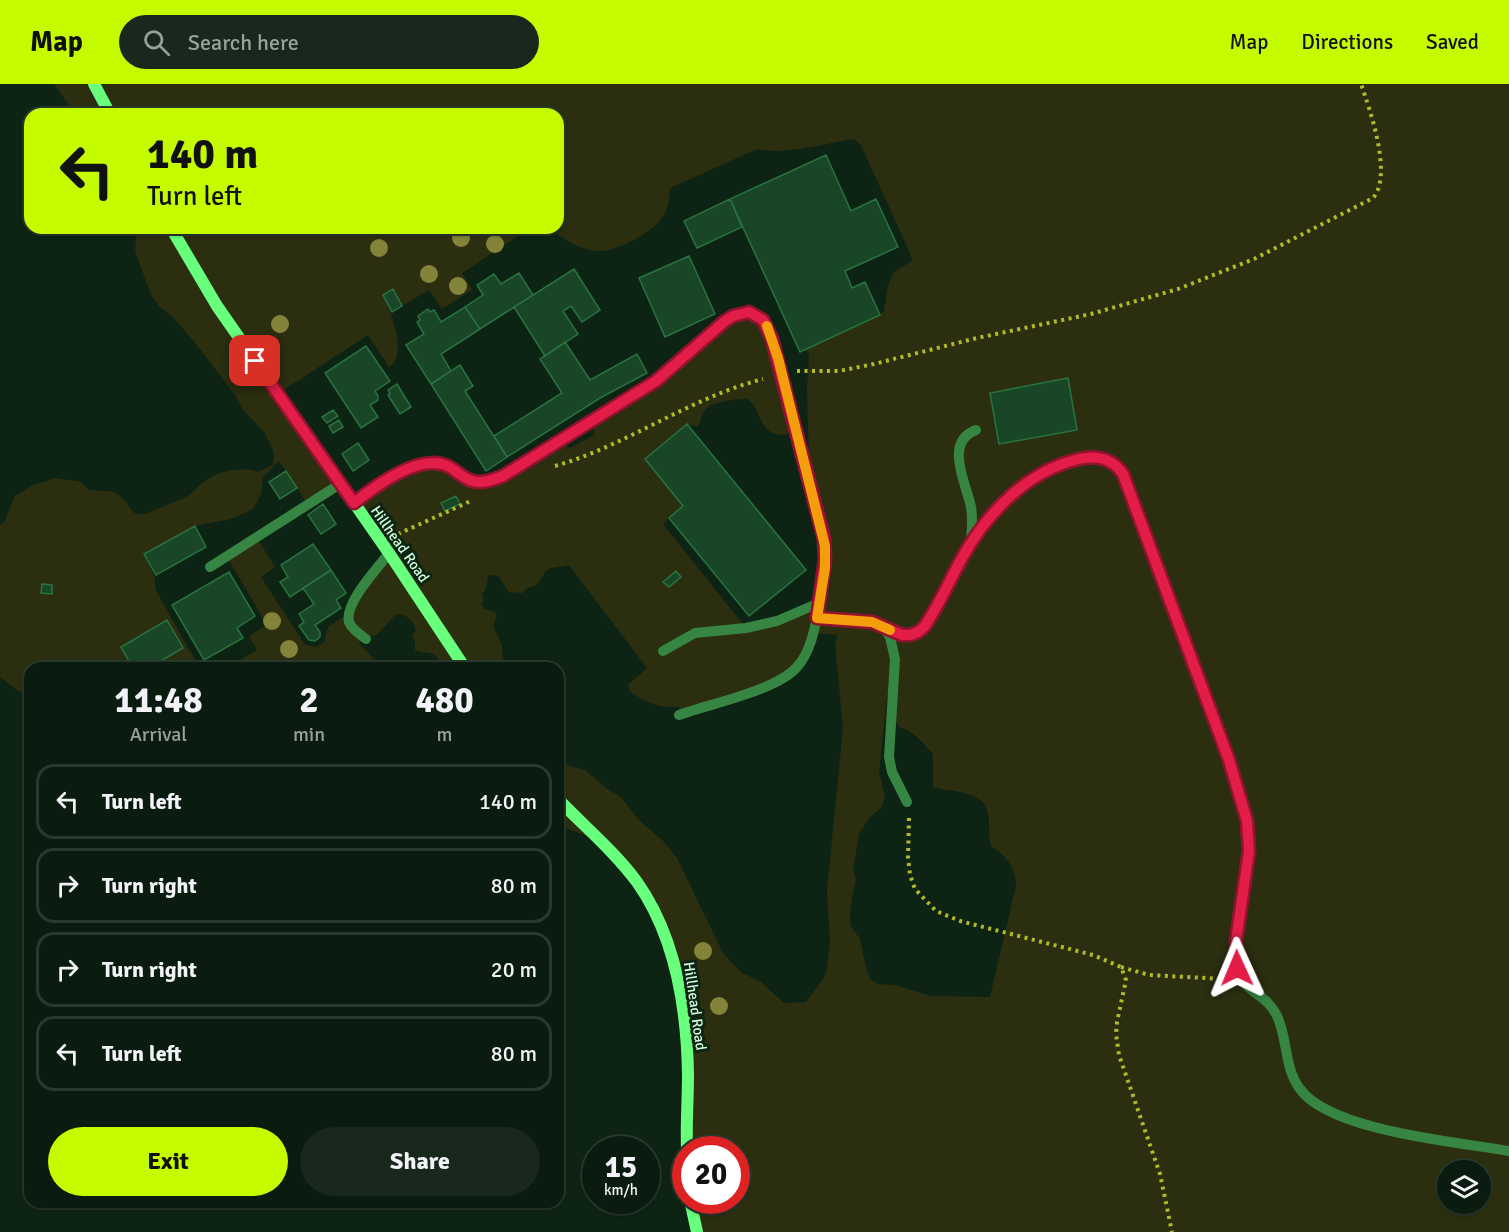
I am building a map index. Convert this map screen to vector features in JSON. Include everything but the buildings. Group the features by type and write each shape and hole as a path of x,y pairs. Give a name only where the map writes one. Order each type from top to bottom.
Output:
{"street":[{"path":"94,84 107,108"},
{"name":"Hillhead Road","path":"174,234 217,306 461,662"},
{"name":"Hillhead Road","path":"564,805 596,834 627,869 649,900 668,945 678,979 686,1036 687,1136"},
{"path":"693,1214 697,1232"}],"lane":[{"path":"354,503 402,471 421,464 445,465 475,482 489,481 503,476 649,386 725,321 741,313 749,312 763,320 772,339 782,374 825,546 817,618 805,657 790,675 764,687 679,715"},
{"path":"970,544 972,516 961,473 959,452 963,440 970,432 976,430"},
{"path":"817,618 872,622 902,635 918,632 930,618 970,544 986,522 1016,491 1054,468 1075,460 1095,457 1111,462 1123,474 1229,760 1247,821 1249,858 1236,951 1239,975 1252,992 1273,1010 1282,1029 1289,1067 1296,1083 1306,1097 1320,1108 1356,1123 1509,1151"},
{"path":"210,567 340,484"},
{"path":"366,639 352,628 349,613 385,548"},
{"path":"663,651 695,633 746,628 777,621 819,603"},
{"path":"883,627 893,643 895,659 889,757 892,772 907,802"}],"path":[{"path":"551,468 609,447 680,410 742,384 806,370 851,369 1091,314 1178,289 1254,259 1373,198 1377,193 1381,155 1371,110 1361,84"},
{"path":"385,548 418,524 480,498"},
{"path":"907,802 910,875 915,889 936,911 960,921 1086,953 1149,975 1222,979 1232,981 1252,992"},
{"path":"1121,967 1126,980 1117,1022 1117,1045 1122,1068 1160,1174 1172,1232"}],"green space":[{"path":"54,84 93,84 106,108 71,108"},
{"path":"96,84 1509,84 1509,1232 697,1232 694,1214 750,1214 750,1136 687,1136 686,1024 649,901 564,805 564,760 569,766 585,770 606,788 621,797 638,819 664,842 677,858 723,953 741,972 761,982 784,1003 806,1002 827,970 830,943 827,890 843,728 835,644 838,635 813,633 790,675 682,713 679,707 654,704 630,692 628,685 647,668 569,565 551,568 546,571 537,585 527,588 522,593 509,592 498,576 488,575 481,604 484,609 495,612 497,616 494,628 502,646 503,662 463,662 354,503 429,463 481,483 561,441 570,448 594,435 593,421 741,313 763,320 796,426 786,435 777,434 766,428 748,399 726,401 710,406 703,413 698,427 687,424 645,459 683,506 663,524 746,628 804,611 817,617 825,560 809,461 807,390 809,355 806,349 884,312 888,286 893,273 913,260 861,145 854,139 793,150 757,149 670,188 666,212 652,228 633,240 604,251 583,248 558,234 564,234 564,108 108,108","holes":["887,696 894,721 923,742 933,754 933,787 965,793 985,805 988,813 991,846 1006,858 1016,879 990,997 931,996 895,985 878,984 871,980 867,972 860,939 850,925 856,878 853,870 859,834 869,818 882,807 885,797 879,772"]},
{"path":"136,234 174,234 339,484 308,505 279,461 263,477 261,494 253,509 231,519 195,526 144,554 155,578 155,589 196,662 24,662 24,695 0,677 0,525 4,522 15,496 31,486 55,478 82,482 88,490 115,493 134,513 144,514 186,497 213,476 239,469 257,472 273,465 273,450 264,432 244,411 235,395 196,344 151,295 135,251"},
{"path":"176,234 521,234 462,273 472,290 442,309 429,290 402,306 393,289 383,295 398,343 395,361 389,367 368,335 279,393"},
{"path":"257,538 275,567 261,577 305,645 317,647 324,642 328,627 349,613 388,554 461,662 440,662 434,654 415,650 412,636 416,630 413,623 406,616 396,614 377,635 365,636 359,643 376,662 236,662 257,650 249,636 267,625 227,557"},
{"path":"564,807 600,841 564,827"}],"slow traffic":[{"path":"767,326 778,358 824,539 825,568 817,618 872,622 890,630"}],"route":[{"path":"255,361 354,503 402,471 421,464 445,465 475,482 482,483 503,476 656,381 725,321 741,313 749,312 763,320 772,339 824,539 825,560 817,618 878,623 902,635 910,635 924,627 970,544 994,512 1016,491 1042,474 1065,463 1095,457 1111,462 1123,474 1229,760 1247,821 1249,851 1236,941 1237,968"}]}
